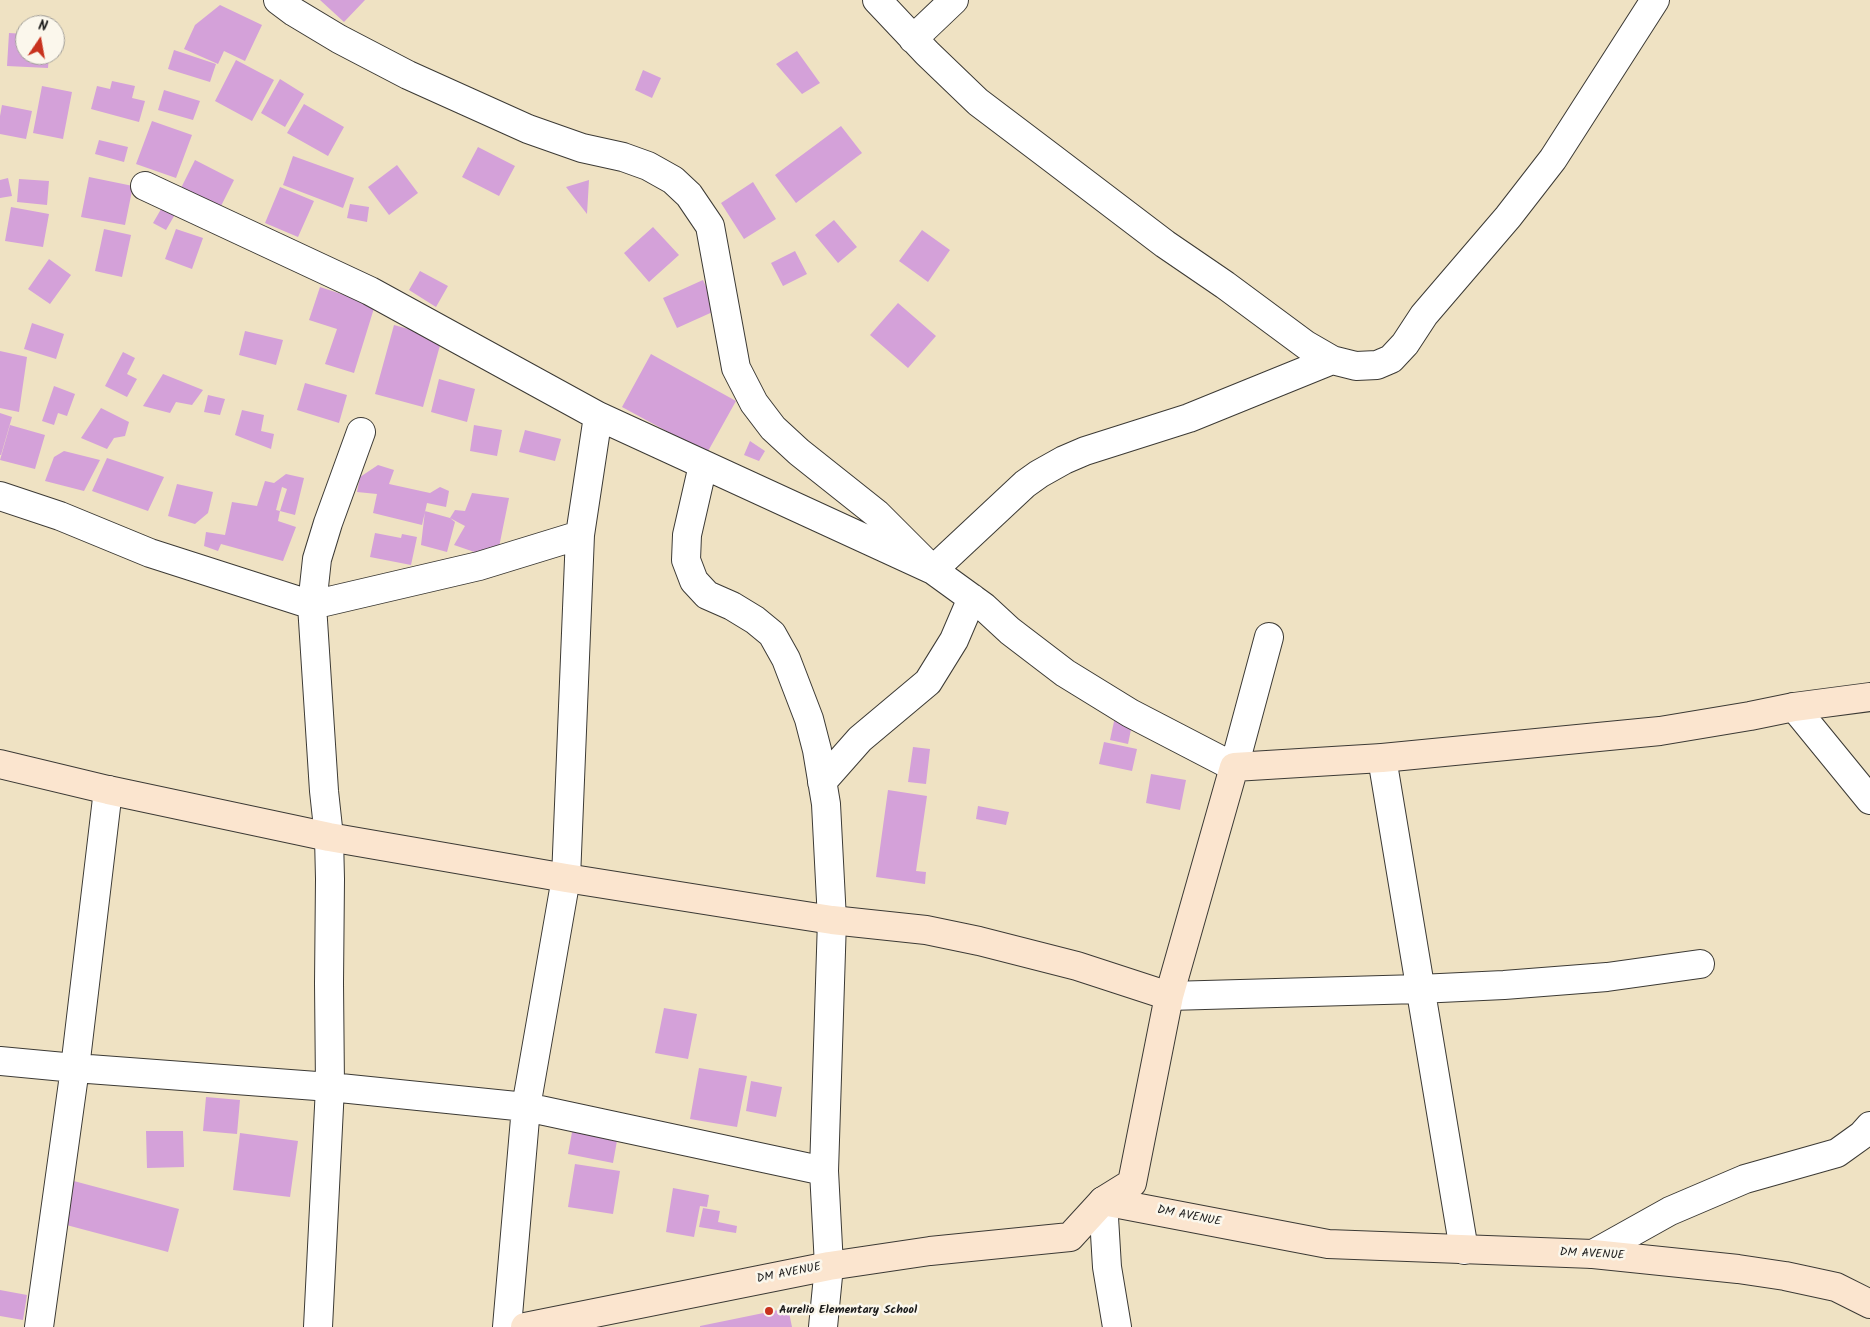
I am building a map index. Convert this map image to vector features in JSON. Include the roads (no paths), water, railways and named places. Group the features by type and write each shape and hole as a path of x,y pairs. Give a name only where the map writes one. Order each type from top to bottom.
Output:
{"street":[{"path":"278,0 339,39 408,75 528,129 582,148 623,156 648,166 673,180 689,195 710,226 736,368 754,403 773,428 877,514 933,570 972,598 1010,631 1065,673 1130,713 1234,767 1382,758 1660,730 1750,716 1794,706 1870,697"},
{"path":"877,0 978,102 1044,153 1164,244 1306,345 1332,360 1356,366 1377,365 1391,359 1424,315 1508,217 1553,159 1655,0"},
{"path":"914,39 954,0"},
{"path":"145,186 370,291 598,416 933,570"},
{"path":"933,570 1025,484 1064,460 1085,451 1189,418 1332,360"},
{"path":"507,1327 526,1107 566,878 580,535 598,416"},
{"path":"318,1327 330,1087 329,837 324,792 312,605 317,559 361,432"},
{"path":"703,465 687,535 686,560 694,581 707,595 732,606 755,620 772,634 786,659 809,719 826,804 832,920 824,1171 829,1266 823,1327"},
{"path":"0,496 60,516 150,553 312,605 479,566 580,535"},
{"path":"822,782 860,739 928,682 954,640 972,598"},
{"path":"1117,1327 1107,1267 1103,1201 1132,1183 1169,996 1269,637"},
{"path":"1794,706 1870,800"},
{"path":"1382,758 1464,1250"},
{"path":"0,764 108,790 329,837 566,878 832,920 926,930 979,941 1077,966 1169,996 1504,985 1588,978 1700,964"},
{"path":"39,1327 75,1068 108,790"},
{"path":"0,1060 75,1068 330,1087 526,1107 824,1171"},
{"path":"1593,1254 1670,1211 1746,1179 1837,1153 1870,1126"},
{"name":"DM AVENUE","path":"525,1327 829,1266 930,1251 1070,1237 1103,1201 1328,1244 1593,1254 1711,1266 1785,1276 1836,1287 1870,1304"}],"place":[{"name":"Aurelio Elementary School","path":"769,1311"}]}
